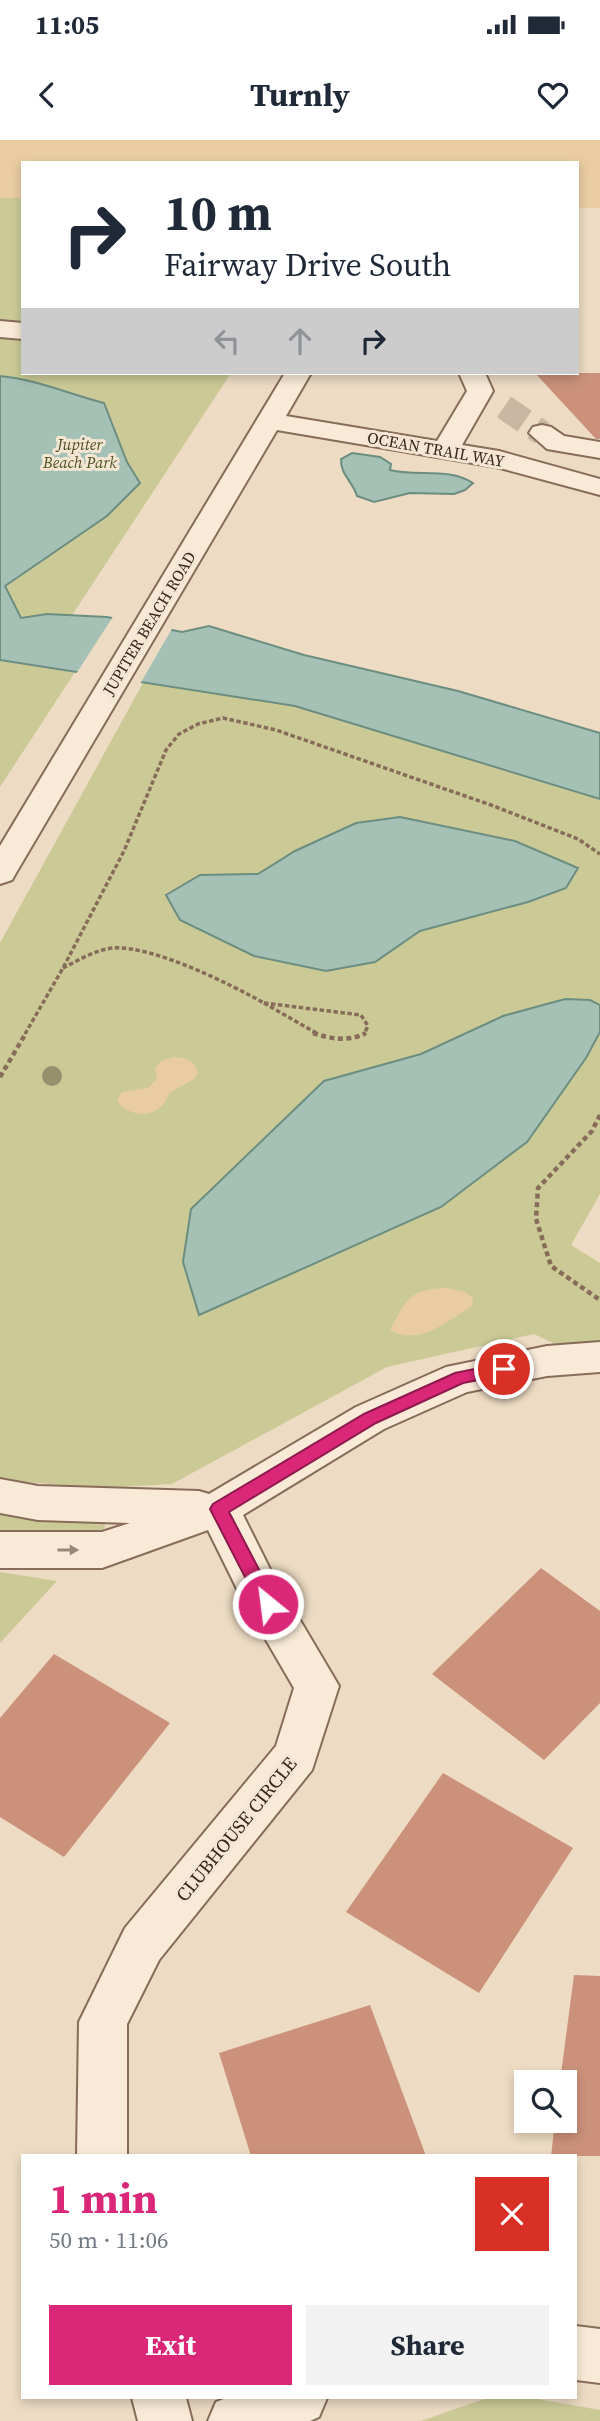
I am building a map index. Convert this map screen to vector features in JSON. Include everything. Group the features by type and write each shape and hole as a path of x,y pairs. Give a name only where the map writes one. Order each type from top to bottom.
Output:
{"street":[{"path":"0,329 21,331"},
{"name":"JUPITER BEACH ROAD","path":"0,873 271,421 293,375"},
{"path":"445,450 476,382 504,407"},
{"name":"OCEAN TRAIL WAY","path":"271,421 499,459 600,487"},
{"path":"542,433 556,443 600,450"},
{"path":"0,1550 102,1550 219,1509 370,1418 460,1377 547,1361 600,1357"},
{"path":"0,1496 38,1503 219,1509"},
{"name":"CLUBHOUSE CIRCLE","path":"102,2154 103,2022 142,1944 296,1756 317,1686 256,1584 219,1509"},
{"path":"577,2353 600,2356"},
{"path":"159,2399 165,2421"},
{"path":"235,2421 297,2399"}],"path":[{"path":"0,1077 63,968 124,850 166,750 179,734 198,724 223,718 276,730 491,805 578,839 600,854"},
{"path":"63,968 90,954 116,948 146,952 262,1003 300,1028 325,1038 351,1041 366,1034 368,1026 361,1015 262,1003"},
{"path":"600,1115 592,1131 538,1188 536,1219 551,1266 600,1300"}],"green space":[{"name":"Jupiter Beach Park","path":"0,140 21,161 21,375 230,375 42,661 77,669 0,787"},
{"path":"144,681 295,706 600,799 600,1194 571,1245 600,1263 600,1365 534,1334 387,1367 172,1484 102,1488 0,1480 0,943"},
{"path":"0,1515 106,1519 104,1530 97,1533 0,1535"},
{"path":"0,1572 57,1581 0,1643"},
{"path":"484,2399 538,2399 600,2410 600,2421 421,2421"}],"sand":[{"path":"0,140 600,140 600,208 579,208 579,161 21,161 21,198 0,198"},
{"path":"174,1057 189,1060 198,1073 194,1079 169,1093 166,1101 154,1112 146,1114 130,1111 117,1101 122,1092 148,1088 157,1079 155,1068 162,1061"},
{"path":"447,1288 465,1292 473,1298 472,1306 443,1325 422,1334 412,1336 390,1330 405,1303 411,1298 424,1291"}],"shaded area":[{"path":"0,376 39,383 104,403 127,462 140,483 107,516 5,586 21,618 47,614 107,617 182,632 209,626 304,655 458,691 600,733 600,799 295,706 0,660"},
{"path":"352,453 380,457 391,464 390,470 454,475 473,483 454,494 410,493 374,502 357,496 343,469 341,459"},
{"path":"400,817 515,841 578,868 566,888 528,902 420,931 375,962 326,971 254,956 180,920 166,895 200,875 258,874 295,851 356,823"},
{"path":"565,999 590,1000 600,1005 600,1032 586,1058 527,1142 441,1207 199,1315 183,1262 191,1209 324,1081 421,1054 503,1016"}],"pier":[{"path":"114,615 173,627 140,684 76,674"}],"building":[{"path":"600,373 600,439 596,439 537,375"},
{"path":"541,1568 600,1611 600,1703 544,1760 432,1674"},
{"path":"54,1654 170,1723 64,1857 0,1817 0,1718"},
{"path":"443,1773 573,1848 479,1993 346,1912"},
{"path":"574,1975 600,1976 600,2156 551,2154 554,2133 577,2133 577,2070 562,2070"},
{"path":"370,2005 425,2154 250,2154 219,2053"}],"tunnel":[{"path":"504,407 542,433"}],"route":[{"path":"268,1604 219,1509 370,1418 460,1377 504,1369"}]}
